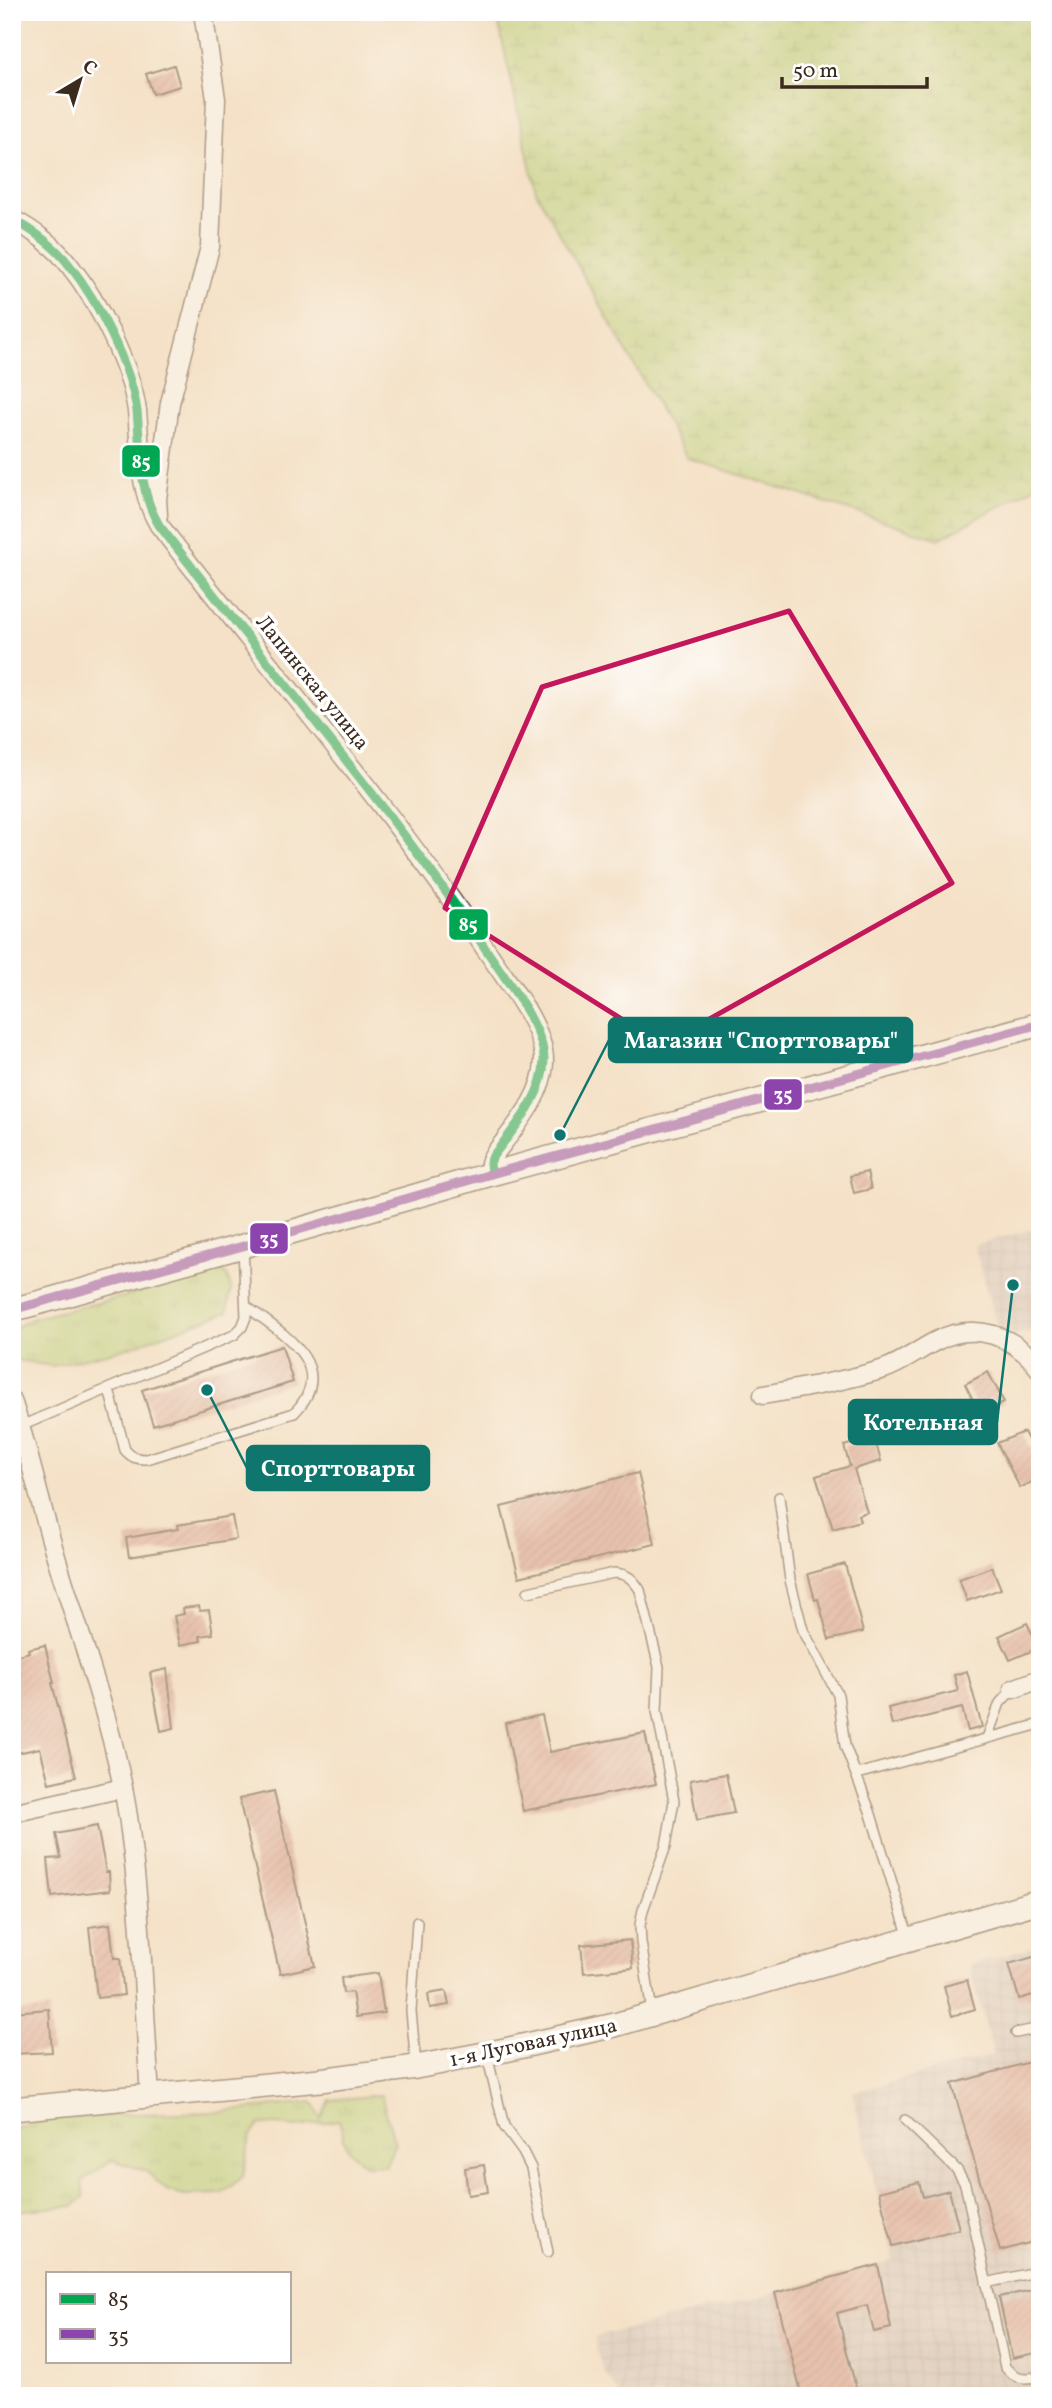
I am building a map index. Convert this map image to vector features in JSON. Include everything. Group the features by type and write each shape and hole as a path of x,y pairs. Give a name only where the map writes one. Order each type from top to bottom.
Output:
{"street":[{"path":"159,525 157,499 170,403 210,247 216,99 203,12"},
{"name":"Лапинская улица","path":"12,219 50,245 69,264 109,330 134,394 143,485 149,509 159,525 333,741 457,905 539,1035 544,1059 538,1088 490,1163 491,1174"},
{"path":"12,1310 491,1174 1040,1024"},
{"path":"763,1395 887,1368 954,1333 973,1331 988,1333 1018,1346 1040,1370"},
{"path":"12,1401 53,1548 108,1724 123,1788 136,1892 150,2096"},
{"path":"1013,1689 1040,1679"},
{"path":"12,1813 123,1788"},
{"name":"1-я Луговая улица","path":"12,2109 264,2087 416,2067 486,2053 615,2025 1040,1901"}],"lane":[{"path":"21,1426 234,1335 242,1327 246,1317 243,1246"},
{"path":"109,1389 125,1450 138,1459 147,1459 293,1413 307,1399 312,1375 304,1354 246,1306"},
{"path":"779,1497 790,1580 803,1630 838,1695 845,1746 857,1774 909,1938"},
{"path":"527,1592 614,1573 624,1573 634,1579 640,1590 659,1667 657,1711 674,1801 666,1846 640,1925 640,1942 653,2014"},
{"path":"987,1738 1000,1703 1013,1689"},
{"path":"857,1774 1040,1724"},
{"path":"416,2067 411,2011 417,1922"},
{"path":"1016,2033 1040,2028"},
{"path":"486,2053 498,2111 504,2126 531,2168 548,2252"},
{"path":"905,2120 957,2170 965,2184 1005,2367 1018,2378 1040,2376"},
{"path":"986,2283 1040,2271"}],"highlighted area":[{"path":"789,611 952,883 663,1045 445,908 542,687"}],"shaded area":[{"path":"1040,1227 1040,1329 1013,1335 997,1325 974,1245"},
{"path":"1040,1945 1040,2396 621,2396 604,2372 595,2337 894,2261 852,2092 994,2055 969,1965"}],"green space":[{"path":"496,12 1040,12 1040,484 939,539 687,458 536,192"},
{"path":"212,1266 227,1275 231,1289 227,1312 127,1348 52,1366 16,1360 12,1344 15,1328 33,1318 127,1296"},
{"path":"381,2095 395,2144 385,2166 366,2166 347,2149 339,2120 298,2127 260,2124 250,2137 243,2177 221,2194 185,2195 168,2191 146,2171 112,2160 82,2181 84,2198 73,2206 12,2211 12,2130 57,2116 220,2112 313,2102 321,2119 330,2100"}],"building":[{"path":"174,65 180,86 153,94 146,74"},
{"path":"867,1172 871,1189 854,1193 850,1176"},
{"path":"282,1346 293,1382 153,1425 142,1390"},
{"path":"988,1372 1004,1402 980,1414 965,1384"},
{"path":"1024,1432 1040,1463 1040,1478 1020,1488 997,1443"},
{"path":"874,1437 881,1461 854,1469 867,1512 858,1515 860,1521 833,1529 816,1476 850,1466 844,1446"},
{"path":"638,1473 655,1544 519,1577 501,1507"},
{"path":"232,1516 236,1539 129,1557 126,1538 178,1529 177,1525"},
{"path":"845,1564 863,1632 829,1640 808,1574"},
{"path":"992,1567 1001,1589 967,1601 959,1579"},
{"path":"199,1606 200,1611 209,1610 213,1634 200,1636 201,1641 180,1645 174,1616 184,1614 183,1608"},
{"path":"1027,1623 1039,1648 1010,1660 999,1636"},
{"path":"45,1645 76,1777 49,1783 40,1748 17,1753 12,1733 12,1657"},
{"path":"167,1669 174,1728 161,1731 150,1673"},
{"path":"967,1671 982,1727 968,1731 962,1708 892,1725 888,1708 958,1691 954,1675"},
{"path":"542,1715 550,1752 645,1733 656,1784 523,1811 505,1723"},
{"path":"726,1774 734,1813 697,1820 690,1780"},
{"path":"274,1791 315,1966 280,1974 239,1799"},
{"path":"97,1826 106,1872 109,1872 110,1890 52,1897 48,1859 61,1858 56,1834"},
{"path":"110,1924 114,1958 120,1958 124,1995 97,1998 89,1927"},
{"path":"630,1940 633,1968 584,1973 581,1945"},
{"path":"1040,1955 1040,1993 1019,1999 1009,1964"},
{"path":"378,1973 384,2013 356,2017 352,1992 343,1993 341,1978"},
{"path":"967,1980 975,2009 952,2016 944,1986"},
{"path":"446,1991 449,2005 430,2008 428,1994"},
{"path":"49,2009 52,2052 12,2054 12,2012"},
{"path":"1040,2059 1040,2240 1000,2251 952,2084"},
{"path":"484,2165 488,2192 468,2195 465,2168"},
{"path":"919,2182 923,2197 949,2190 959,2229 893,2246 879,2192"},
{"path":"878,2265 891,2328 874,2332 867,2305 837,2313 858,2396 802,2396 775,2293"},
{"path":"1037,2289 1040,2302 1040,2352 1012,2358 999,2297"}],"transit line":[{"name":"85","path":"12,219 44,239 58,252 81,280 112,335 134,394 144,484 152,512 159,525 412,846 507,980 532,1020 542,1047 543,1073 526,1111 493,1156 490,1163 491,1174"},
{"name":"35","path":"12,1310 491,1174 1040,1024"}],"place":[{"name":"Магазин \"Спорттовары\"","path":"560,1135"},
{"name":"Котельная","path":"1013,1285"},
{"name":"Спорттовары","path":"207,1390"}]}
